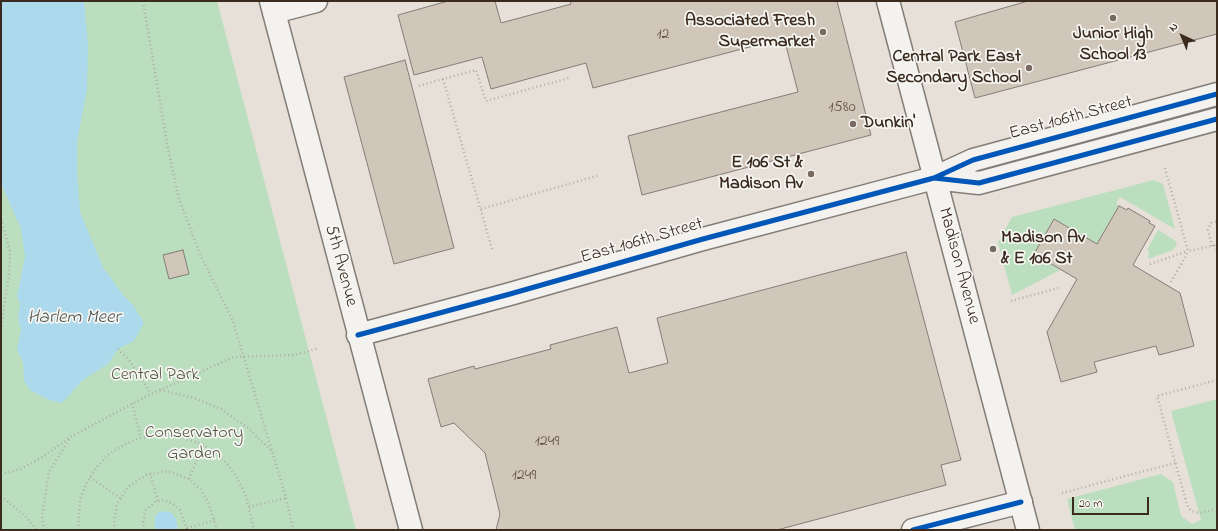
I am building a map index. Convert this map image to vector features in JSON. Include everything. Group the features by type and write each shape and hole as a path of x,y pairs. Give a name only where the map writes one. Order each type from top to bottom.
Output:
{"main road":[{"path":"272,6 316,1"},
{"name":"Madison Avenue","path":"888,1 1028,530"},
{"name":"5th Avenue","path":"272,6 358,335 411,530"},
{"name":"East 106th Street","path":"358,335 510,294 703,239 934,178 972,160 1217,94"},
{"name":"East 106th Street","path":"934,178 979,183 1217,119"},
{"path":"913,530 1021,502"}],"path":[{"path":"143,1 168,149 179,199 200,254 233,321 286,498 293,530"},
{"path":"418,86 476,70 486,101 569,78"},
{"path":"443,79 492,249"},
{"path":"1166,168 1188,251 1172,282"},
{"path":"481,209 600,175"},
{"path":"1,219 10,252 9,274 1,328"},
{"path":"1217,221 1211,223 1208,230 1217,251"},
{"path":"1150,264 1188,251 1215,245"},
{"path":"1010,301 1058,288"},
{"path":"1,474 21,469 41,458 72,436 132,403 234,358 294,355 319,348"},
{"path":"118,349 129,360 151,394"},
{"path":"1217,380 1157,396 1187,505 1191,511 1200,513 1217,509"},
{"path":"160,390 194,398 221,409 248,428 272,452"},
{"path":"132,403 141,438"},
{"path":"78,530 80,500 90,477 109,454 125,444 141,438 156,435 174,435 203,445 216,453 229,466 242,486 249,507 254,530"},
{"path":"44,530 42,516 49,472 72,436"},
{"path":"189,479 203,445"},
{"path":"1062,493 1175,463"},
{"path":"115,530 116,509 120,498 133,482 150,473 168,471 189,479 205,495 215,520 217,530"},
{"path":"150,473 158,501"},
{"path":"90,477 120,498"},
{"path":"1,496 26,517 37,530"},
{"path":"249,507 286,498"},
{"path":"144,530 146,512 151,505 158,501 164,500 177,507 182,514 187,529 215,520"}],"green space":[{"name":"Central Park","path":"1,1 217,1 356,530 1,530"},
{"path":"1154,180 1163,184 1175,229 1120,197 1116,204 1119,206 1098,247 1080,237 1081,234 1054,219 1034,254 1060,270 1012,295 998,242 1012,217"},
{"path":"1158,230 1176,241 1177,244 1173,250 1148,259 1149,251 1147,250"},
{"path":"1217,399 1217,530 1075,530 1067,499 1161,474 1173,482 1181,516 1192,524 1201,520 1171,411"}],"water":[{"name":"Harlem Meer","path":"1,1 84,1 88,44 87,89 77,142 77,172 80,212 103,267 123,295 133,305 144,323 134,341 118,349 108,364 84,379 61,403 49,400 30,390 24,380 23,362 17,350 21,329 18,319 20,303 17,297 25,257 21,229 1,183"},
{"path":"165,511 172,513 176,519 178,530 155,530 155,517 159,512"}],"building":[{"path":"448,1 495,1 501,23 571,4 570,1 837,1 871,135 642,195 628,136 798,92 784,38 593,88 586,63 491,89 482,57 414,75 398,15"},
{"name":"Central Park East Secondary School","path":"1028,1 1217,1 1217,34 975,98 955,22"},
{"path":"405,60 454,248 394,264 344,77"},
{"path":"1119,206 1127,210 1128,208 1150,221 1149,223 1155,226 1133,265 1180,293 1194,346 1159,355 1156,346 1094,362 1097,372 1061,382 1047,332 1077,279 1034,254 1054,219 1097,244"},
{"path":"183,250 189,274 169,279 163,255"},
{"path":"906,252 961,460 941,465 946,485 777,530 496,530 500,514 485,453 454,423 441,427 428,379 474,366 475,369 551,349 550,345 617,327 629,373 668,363 657,318"}],"cycle path":[{"path":"358,335 510,294 703,239 934,178 973,160 1217,94"},
{"path":"934,178 979,183 1217,119"},
{"path":"913,530 1021,502"}],"place":[{"name":"Junior High School 13","path":"1113,18"},
{"name":"Associated Fresh Supermarket","path":"823,32"},
{"name":"Central Park East Secondary School","path":"1029,68"},
{"name":"Dunkin'","path":"853,124"},
{"name":"E 106 St & Madison Av","path":"811,174"},
{"name":"Madison Av & E 106 St","path":"993,249"}],"park label":[{"name":"Conservatory Garden","path":"194,444"}]}
